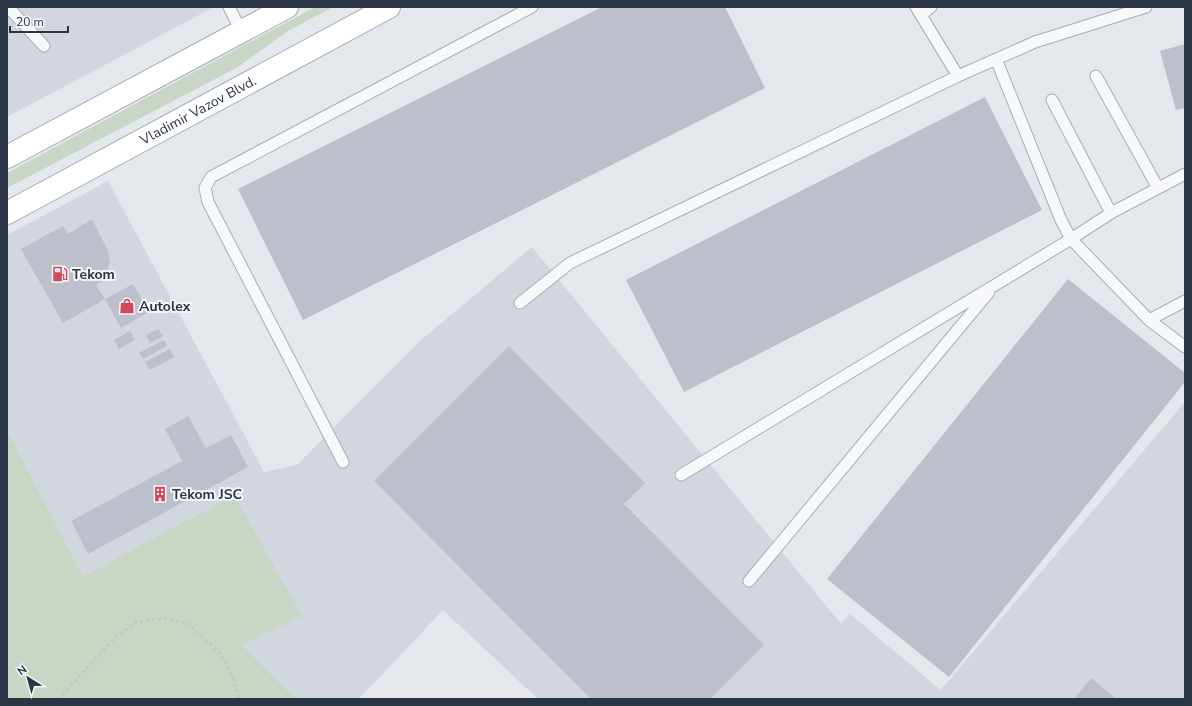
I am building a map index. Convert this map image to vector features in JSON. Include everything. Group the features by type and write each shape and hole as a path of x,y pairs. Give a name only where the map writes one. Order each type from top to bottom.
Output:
{"main road":[{"path":"7,157 287,7"},
{"name":"Vladimir Vazov Blvd.","path":"7,213 389,7"}],"lane":[{"path":"8,7 44,46"},
{"path":"229,7 241,31"},
{"path":"343,462 208,202 205,188 211,176 532,7"},
{"path":"931,7 919,11 958,76"},
{"path":"520,303 570,263 958,76 1035,42 1146,7"},
{"path":"996,59 1070,239 1149,320 1185,347"},
{"path":"1096,76 1158,188"},
{"path":"1052,100 1111,213"},
{"path":"681,475 1111,213 1185,174"},
{"path":"749,581 995,285"},
{"path":"1149,320 1185,301"}],"path":[{"path":"58,699 112,641 134,623 165,618 188,624 218,651 229,669 240,699"}],"shaded area":[{"path":"7,7 214,7 7,117"},
{"path":"108,181 264,472 297,465 420,341 532,247 841,624 850,614 941,690 1185,402 1185,699 538,699 443,610 359,699 296,699 242,645 234,495 83,576 7,430 7,235"}],"green space":[{"path":"315,7 333,7 288,31 238,67 7,188 7,173"},
{"path":"7,430 83,576 234,495 302,616 242,645 296,699 7,699"}],"building":[{"path":"602,7 725,7 765,88 303,320 238,189"},
{"path":"1185,44 1185,108 1176,110 1160,51"},
{"path":"985,97 1042,210 684,392 626,280"},
{"path":"92,219 108,251 110,263 103,280 96,285 105,299 63,323 21,249 63,226 68,234"},
{"path":"1068,279 1185,373 1185,382 949,677 827,579"},
{"name":"Autolex","path":"133,284 149,312 121,328 105,299"},
{"path":"158,329 163,336 150,343 146,335"},
{"path":"130,331 135,340 119,349 114,340"},
{"path":"164,340 167,346 143,359 139,353"},
{"path":"509,346 645,483 624,504 764,645 710,699 591,699 374,481"},
{"path":"170,349 174,357 150,370 145,362"},
{"name":"Tekom JSC","path":"188,416 206,448 231,435 248,467 88,554 71,521 182,461 165,429"},
{"path":"1091,678 1117,699 1074,699"}],"place":[{"name":"Tekom","path":"60,274"},
{"name":"Autolex","path":"127,306"},
{"name":"Tekom JSC","path":"160,494"}]}
